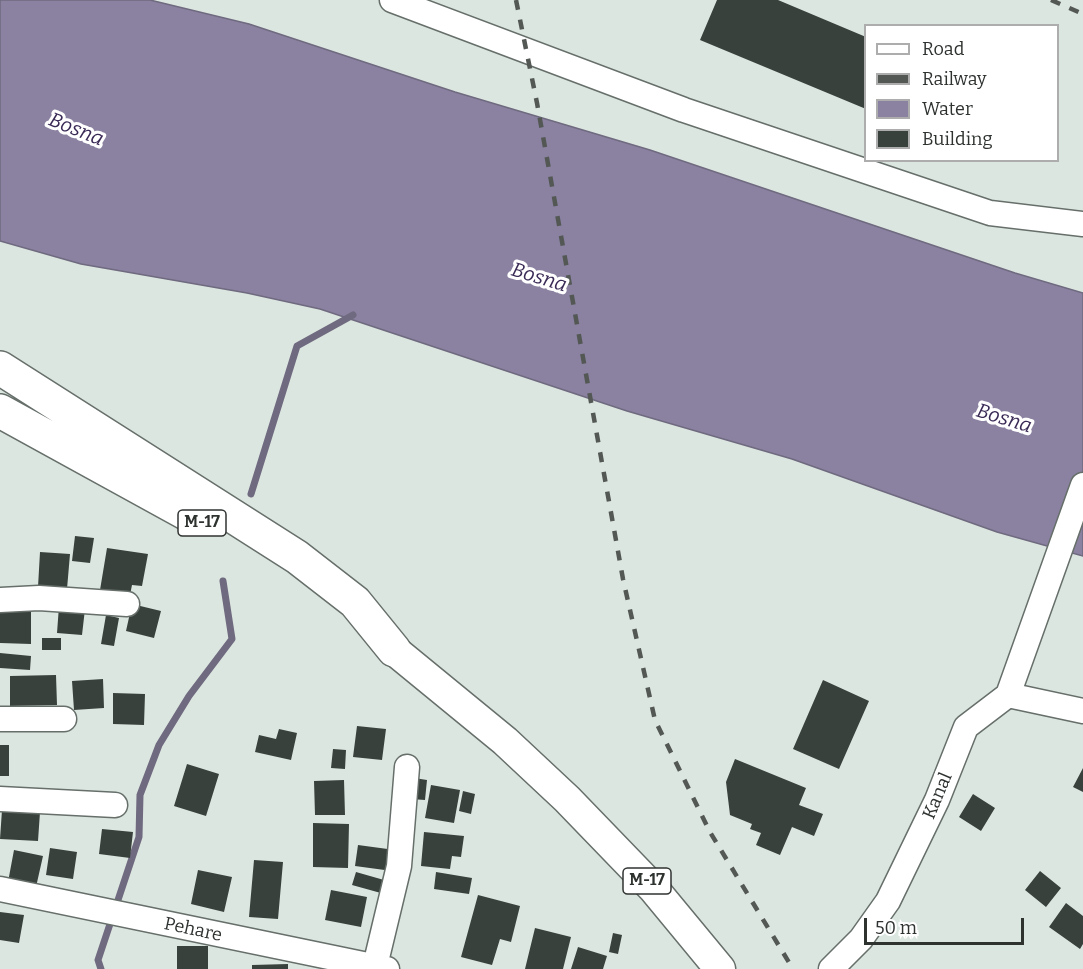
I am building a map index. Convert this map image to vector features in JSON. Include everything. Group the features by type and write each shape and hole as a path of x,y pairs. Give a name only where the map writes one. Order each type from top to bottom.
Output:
{"highway":[{"path":"0,368 306,563 355,602 394,650"},
{"name":"M-17","path":"1,413 205,524 331,603 394,650"}],"main road":[{"name":"M-17","path":"394,650 506,741 567,799 654,888 720,969"}],"street":[{"path":"392,0 684,110 990,213 1083,224"},
{"path":"1083,485 1008,694 1083,711"},
{"path":"0,600 39,598 127,604"},
{"name":"Kanal","path":"831,969 861,939 888,901 937,800 966,727 1008,694"},
{"path":"0,718 64,718"},
{"path":"381,968 399,866 407,768"},
{"path":"0,799 115,805"},
{"name":"Pehare","path":"0,889 381,968"}],"water":[{"name":"Bosna","path":"0,0 150,0 249,24 455,92 650,150 1015,273 1083,293 1083,556 997,532 792,459 627,411 320,309 247,293 81,264 0,241"}],"building":[{"path":"717,0 778,0 864,36 864,108 700,40"},
{"path":"75,536 94,538 90,563 72,561"},
{"path":"107,548 148,554 142,586 132,585 130,595 100,590"},
{"path":"40,552 70,554 67,589 38,587"},
{"path":"132,604 161,611 154,638 126,631"},
{"path":"0,605 31,606 31,644 0,643"},
{"path":"59,606 85,609 82,635 57,633"},
{"path":"106,615 119,618 114,646 101,644"},
{"path":"42,638 61,638 61,650 42,650"},
{"path":"0,653 31,656 30,670 0,668"},
{"path":"56,675 57,705 10,706 10,676"},
{"path":"103,679 104,708 74,710 72,681"},
{"path":"823,680 869,701 839,769 793,749"},
{"path":"113,693 145,694 144,725 113,724"},
{"path":"357,726 386,729 382,760 353,757"},
{"path":"279,729 297,733 291,760 255,752 259,735 276,739"},
{"path":"0,745 9,745 9,776 0,776"},
{"path":"333,749 346,750 345,769 331,768"},
{"path":"735,759 806,788 799,805 823,814 814,836 792,827 780,855 756,845 761,833 750,829 752,824 730,815 726,782"},
{"path":"187,764 219,774 206,816 174,806"},
{"path":"1083,768 1083,792 1073,787"},
{"path":"414,778 427,780 425,800 411,799"},
{"path":"344,780 345,815 315,815 314,781"},
{"path":"431,785 460,790 454,823 425,818"},
{"path":"463,791 475,794 471,814 459,811"},
{"path":"973,794 995,808 981,831 959,817"},
{"path":"2,810 40,812 38,841 0,839"},
{"path":"313,823 349,824 348,868 313,867"},
{"path":"102,829 133,832 130,858 99,854"},
{"path":"424,832 464,836 461,857 452,856 450,869 421,866"},
{"path":"358,845 395,850 392,871 355,866"},
{"path":"50,848 77,852 73,879 46,875"},
{"path":"14,850 43,856 36,887 8,882"},
{"path":"254,860 283,862 278,919 249,917"},
{"path":"198,870 232,877 224,912 191,904"},
{"path":"1040,871 1061,888 1046,907 1025,890"},
{"path":"356,872 391,882 388,895 352,885"},
{"path":"436,872 472,878 469,894 434,889"},
{"path":"331,890 367,897 361,927 325,920"},
{"path":"478,895 520,906 511,942 500,939 492,965 461,957"},
{"path":"1066,903 1083,916 1083,944 1080,949 1049,927"},
{"path":"0,912 24,915 19,943 0,940"},
{"path":"535,928 571,937 563,969 525,969"},
{"path":"613,933 622,935 618,954 609,952"},
{"path":"177,946 208,946 208,969 177,969"},
{"path":"578,947 607,956 603,969 571,969"},
{"path":"288,964 288,969 252,969 252,965"}],"waterway":[{"path":"251,494 297,346 353,315"},
{"path":"101,969 98,960 139,837 140,795 159,745 189,696 232,639 223,581"}],"railway":[{"path":"516,0 537,103 623,579 655,720 710,832 793,969"},
{"path":"1051,0 1083,14"}]}
